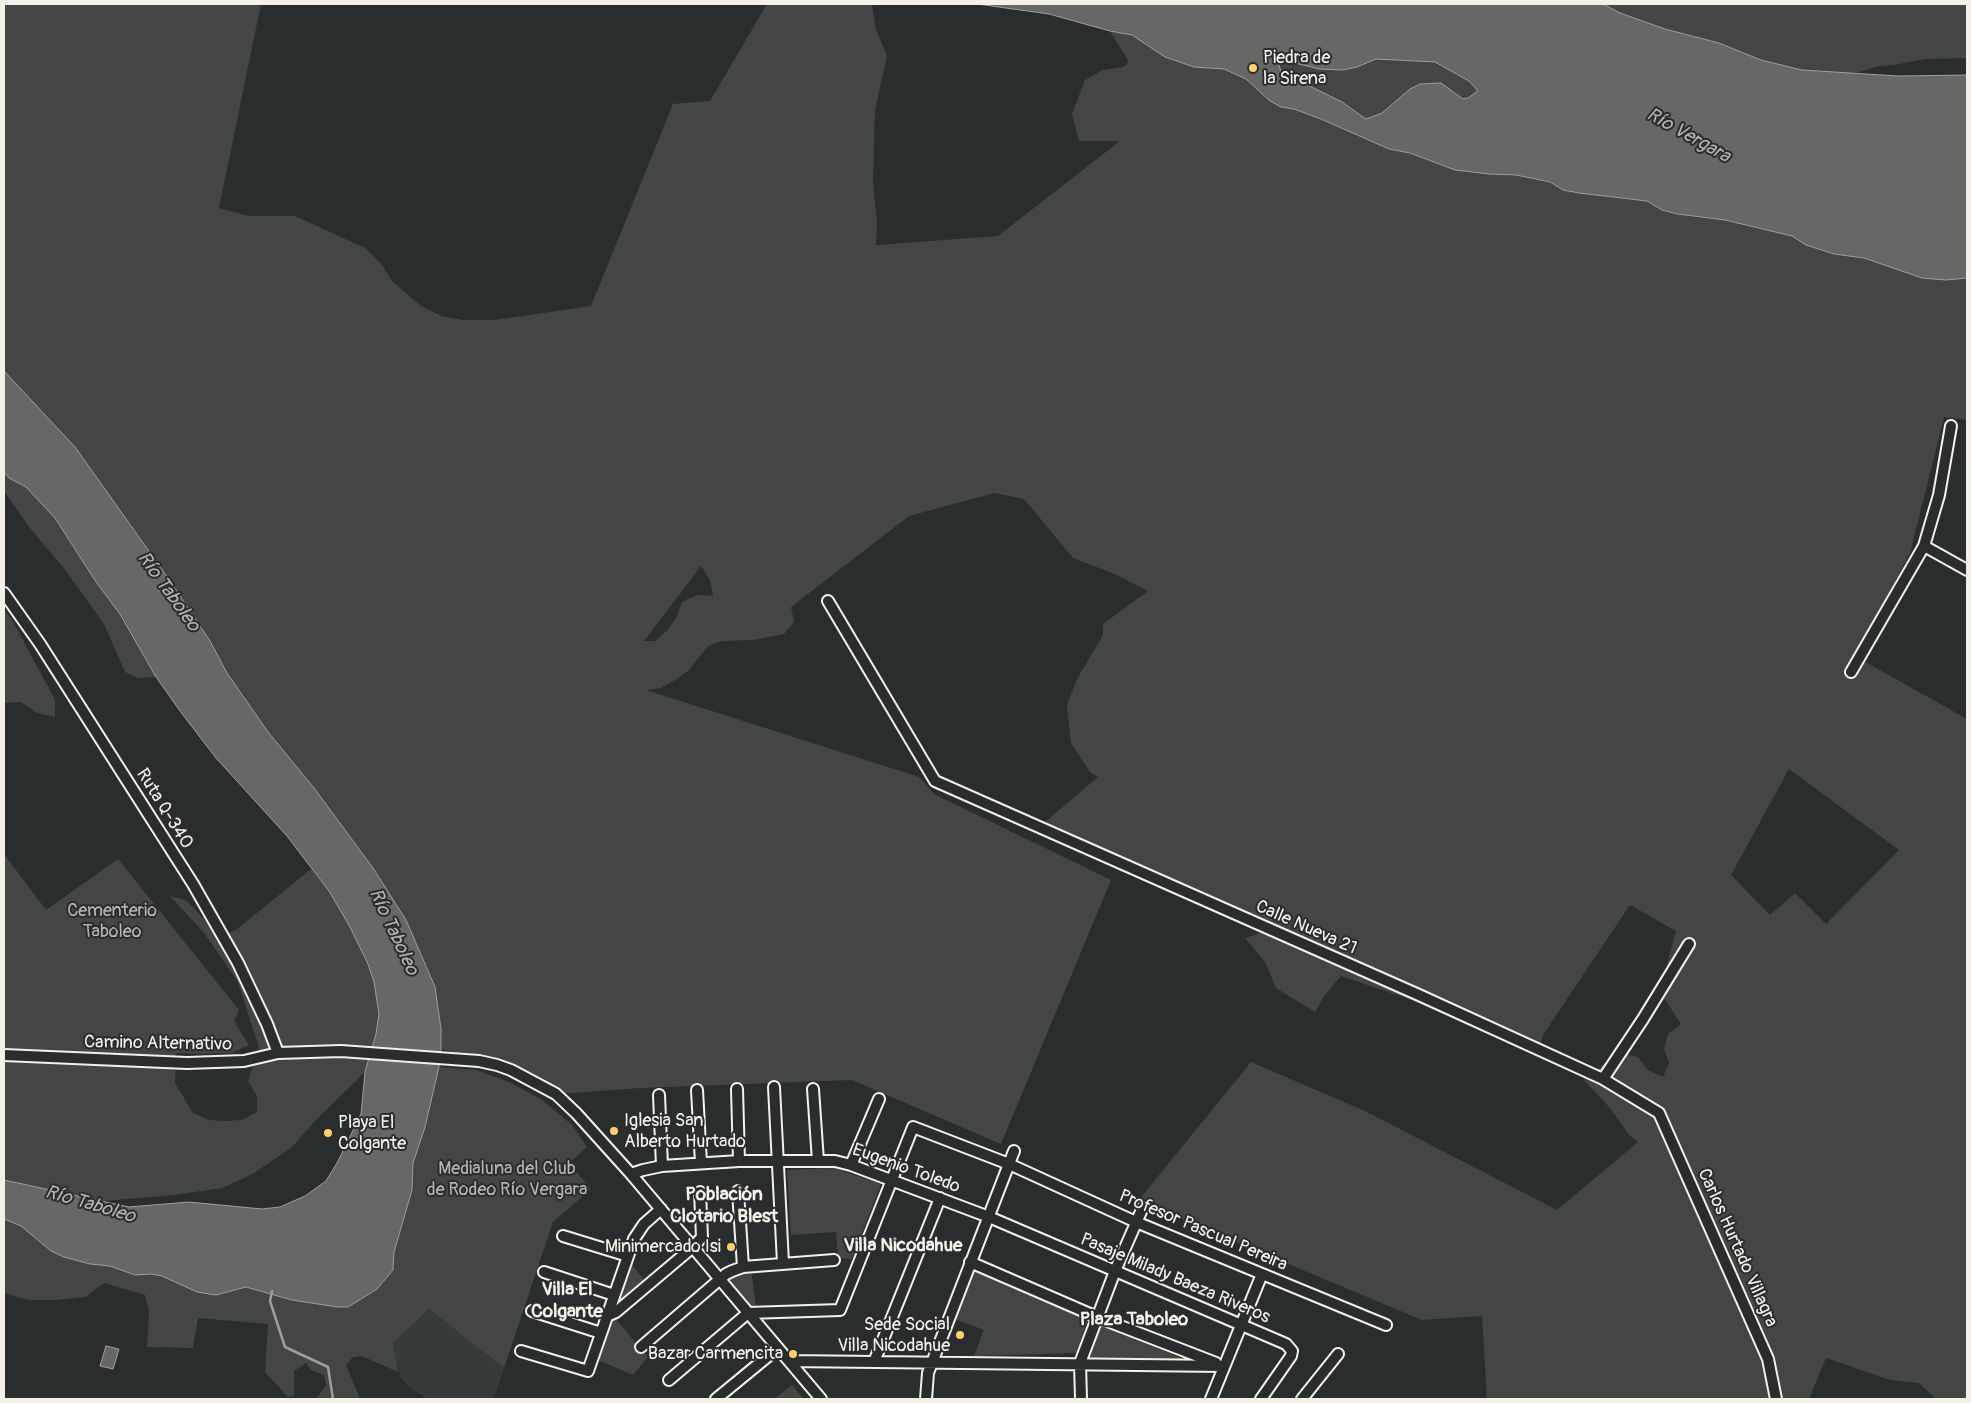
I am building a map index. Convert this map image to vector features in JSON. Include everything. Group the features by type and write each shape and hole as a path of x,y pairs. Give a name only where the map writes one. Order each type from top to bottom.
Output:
{"street":[{"path":"1851,672 1924,546 1941,488 1951,426"},
{"path":"1924,546 1967,570"},
{"name":"Ruta Q-340","path":"4,593 40,644 193,884 238,962 267,1024 278,1053"},
{"name":"Calle Nueva 21","path":"828,602 935,781 1419,995 1603,1079 1659,1113"},
{"path":"1603,1079 1643,1020 1689,944"},
{"name":"Camino Alternativo","path":"4,1055 187,1063 244,1060 278,1053 341,1051 455,1059 497,1065 511,1070 556,1094 583,1120 821,1399"},
{"path":"774,1087 783,1263"},
{"path":"737,1089 740,1161"},
{"path":"813,1089 818,1161"},
{"path":"697,1090 702,1163"},
{"path":"659,1095 662,1166"},
{"path":"851,1165 879,1099"},
{"name":"Carlos Hurtado Villagra","path":"1659,1113 1768,1358 1776,1399"},
{"name":"Profesor Pascual Pereira","path":"892,1180 914,1127 1009,1164 1136,1222 1386,1325"},
{"path":"926,1399 928,1373 1014,1151"},
{"name":"Eugenio Toledo","path":"631,1174 662,1166 702,1163 834,1161 851,1165 988,1217"},
{"path":"669,1380 748,1313 840,1310 892,1180"},
{"path":"738,1191 743,1267"},
{"path":"607,1316 616,1312 693,1247 702,1237 700,1192"},
{"path":"874,1362 940,1198"},
{"path":"1081,1399 1080,1363 1115,1271 1143,1207"},
{"path":"521,1351 588,1371 638,1231 661,1210"},
{"name":"Pasaje Milady Baeza Riveros","path":"988,1217 1286,1344 1292,1351 1291,1356 1261,1399"},
{"path":"563,1236 628,1256"},
{"path":"641,1347 726,1274 743,1267 834,1260"},
{"path":"970,1262 1097,1317 1224,1366"},
{"path":"544,1272 614,1295"},
{"path":"1211,1399 1262,1274"},
{"path":"532,1311 601,1333"},
{"path":"716,1399 778,1348"},
{"path":"1302,1399 1338,1354"},
{"path":"789,1361 1224,1366"}],"shaded area":[{"path":"429,1309 504,1368 494,1399 428,1399 410,1388 401,1378 395,1361 393,1343"}],"green space":[{"path":"4,4 261,4 219,208 249,216 295,216 365,248 382,265 392,281 421,306 441,316 463,320 495,320 591,306 673,104 710,101 767,4 872,4 876,30 887,56 875,110 873,182 877,223 876,245 998,236 1120,141 1079,141 1072,114 1085,80 1103,70 1123,67 1129,62 1110,31 1132,35 1165,57 1194,67 1224,69 1246,79 1281,107 1294,109 1321,119 1389,149 1410,153 1455,170 1516,175 1550,182 1564,190 1579,193 1647,201 1662,210 1691,217 1725,220 1792,236 1806,245 1834,254 1864,258 1904,271 1958,279 1967,278 1967,420 1944,417 1910,553 1855,656 1967,719 1967,1399 1936,1399 1919,1383 1890,1380 1826,1358 1809,1399 1487,1399 1482,1316 1422,1320 1138,1201 1251,1062 1365,1111 1557,1210 1638,1142 1629,1135 1610,1108 1584,1080 1608,1061 1622,1053 1638,1057 1648,1070 1663,1077 1669,1063 1664,1049 1668,1034 1681,1024 1664,998 1662,983 1676,931 1630,905 1543,1035 1537,1054 1406,998 1341,976 1325,995 1315,1012 1276,988 1265,962 1245,938 1279,927 1045,822 1098,777 1090,772 1071,743 1067,705 1077,679 1103,635 1103,624 1148,591 1117,575 1073,558 1024,499 994,493 909,516 791,607 794,622 784,634 753,640 722,641 708,646 689,670 675,680 661,688 646,690 919,777 934,794 1111,880 1001,1144 852,1080 640,1088 558,1094 528,1072 513,1064 441,1049 441,1029 430,976 410,929 373,868 314,788 268,732 227,673 210,641 168,578 75,447 4,371","holes":["701,566 710,580 713,596 697,595 682,602 677,616 668,630 655,641 644,641","1789,769 1899,850 1826,924 1795,893 1770,915 1731,875"]},
{"path":"1604,4 1967,4 1967,58 1926,59 1879,66 1852,74 1802,70 1761,60 1719,43 1665,29 1620,13"},
{"path":"1376,59 1435,62 1469,81 1478,91 1463,99 1457,95 1410,89 1382,113 1366,119 1342,102 1281,72 1279,65 1287,61 1357,67"},
{"path":"4,472 9,478 26,487 55,518 96,582 120,614 156,677 138,678 125,672 104,624 63,567 29,527 4,491"},
{"path":"4,609 14,623 55,700 55,717 37,713 21,702 4,703"},
{"name":"Cementerio Taboleo","path":"4,854 46,910 118,859 239,1010 234,1021 249,1045 232,1053 176,1053 175,1083 193,1113 209,1120 226,1121 242,1120 257,1112 257,1096 248,1081 259,1048 238,982 205,934 170,896 186,900 220,936 236,930 311,869 329,891 350,927 368,964 374,982 379,1014 376,1034 365,1072 315,1121 291,1148 254,1173 223,1188 173,1195 103,1201 4,1180"},
{"name":"Medialuna del Club de Rodeo Río Vergara","path":"439,1067 476,1070 507,1081 541,1099 572,1125 587,1147 569,1163 591,1189 553,1222 504,1368 429,1309 393,1343 398,1372 362,1356 353,1357 346,1365 360,1399 316,1399 326,1385 324,1375 311,1370 306,1363 294,1371 294,1396 288,1397 265,1372 268,1324 198,1318 193,1348 147,1347 149,1311 145,1295 104,1283 85,1297 56,1300 28,1300 4,1293 4,1219 21,1226 51,1251 90,1264 110,1266 135,1275 151,1274 162,1276 216,1295 246,1287 292,1300 348,1307 393,1270 394,1252 412,1190 413,1163 425,1127"},
{"path":"834,1168 881,1184 852,1259 838,1258 836,1232 791,1235 787,1170"},
{"path":"632,1265 645,1281 616,1305"},
{"path":"751,1270 756,1306 747,1305 729,1283 734,1274"},
{"path":"975,1271 1088,1320 1076,1353 974,1356 984,1330 955,1319"},
{"path":"615,1318 648,1357 633,1375 598,1360 611,1319"},
{"path":"1100,1325 1188,1361 1090,1358"},
{"path":"792,1385 804,1399 774,1399"}],"water":[{"name":"Río Vergara","path":"977,4 1603,4 1620,13 1665,29 1719,43 1761,60 1802,70 1898,76 1967,75 1967,278 1946,280 1922,278 1864,258 1834,254 1806,245 1792,236 1725,220 1677,214 1662,210 1647,201 1563,190 1550,182 1516,175 1455,170 1410,153 1389,149 1321,119 1294,109 1281,107 1270,101 1246,79 1224,69 1194,67 1165,57 1132,35 1110,31 1049,14","holes":["1376,59 1435,62 1469,81 1478,91 1463,99 1441,83 1420,84 1410,89 1382,113 1366,119 1342,102 1281,72 1279,65 1287,61 1319,69 1343,70 1357,67"]},
{"name":"Río Taboleo","path":"4,371 75,447 168,578 210,641 227,673 268,732 314,788 373,868 406,920 435,987 441,1029 441,1058 425,1127 413,1163 412,1190 394,1252 393,1270 377,1289 348,1307 292,1300 246,1287 216,1295 197,1292 162,1276 151,1274 135,1275 110,1266 90,1264 64,1257 51,1251 21,1226 4,1219 4,1180 129,1207 189,1202 262,1209 280,1207 305,1196 326,1181 361,1114 365,1072 376,1034 379,1014 374,982 368,964 350,927 329,891 287,836 216,758 180,711 156,677 120,614 96,582 55,518 26,487 9,478 4,472"},
{"path":"106,1346 119,1349 113,1369 100,1366"}],"waterway":[{"path":"272,1291 270,1301 285,1347 328,1367 333,1399"}],"place":[{"name":"Piedra de la Sirena","path":"1253,68"},
{"name":"Iglesia San Alberto Hurtado","path":"614,1131"},
{"name":"Playa El Colgante","path":"328,1133"},
{"name":"Minimercado Isi","path":"731,1247"},
{"name":"Sede Social Villa Nicodahue","path":"960,1335"},
{"name":"Bazar Carmencita","path":"793,1354"}],"district":[{"name":"Población Clotario Blest","path":"724,1206"},
{"name":"Villa Nicodahue","path":"903,1246"},
{"name":"Villa El Colgante","path":"567,1301"},
{"name":"Plaza Taboleo","path":"1134,1320"}]}
